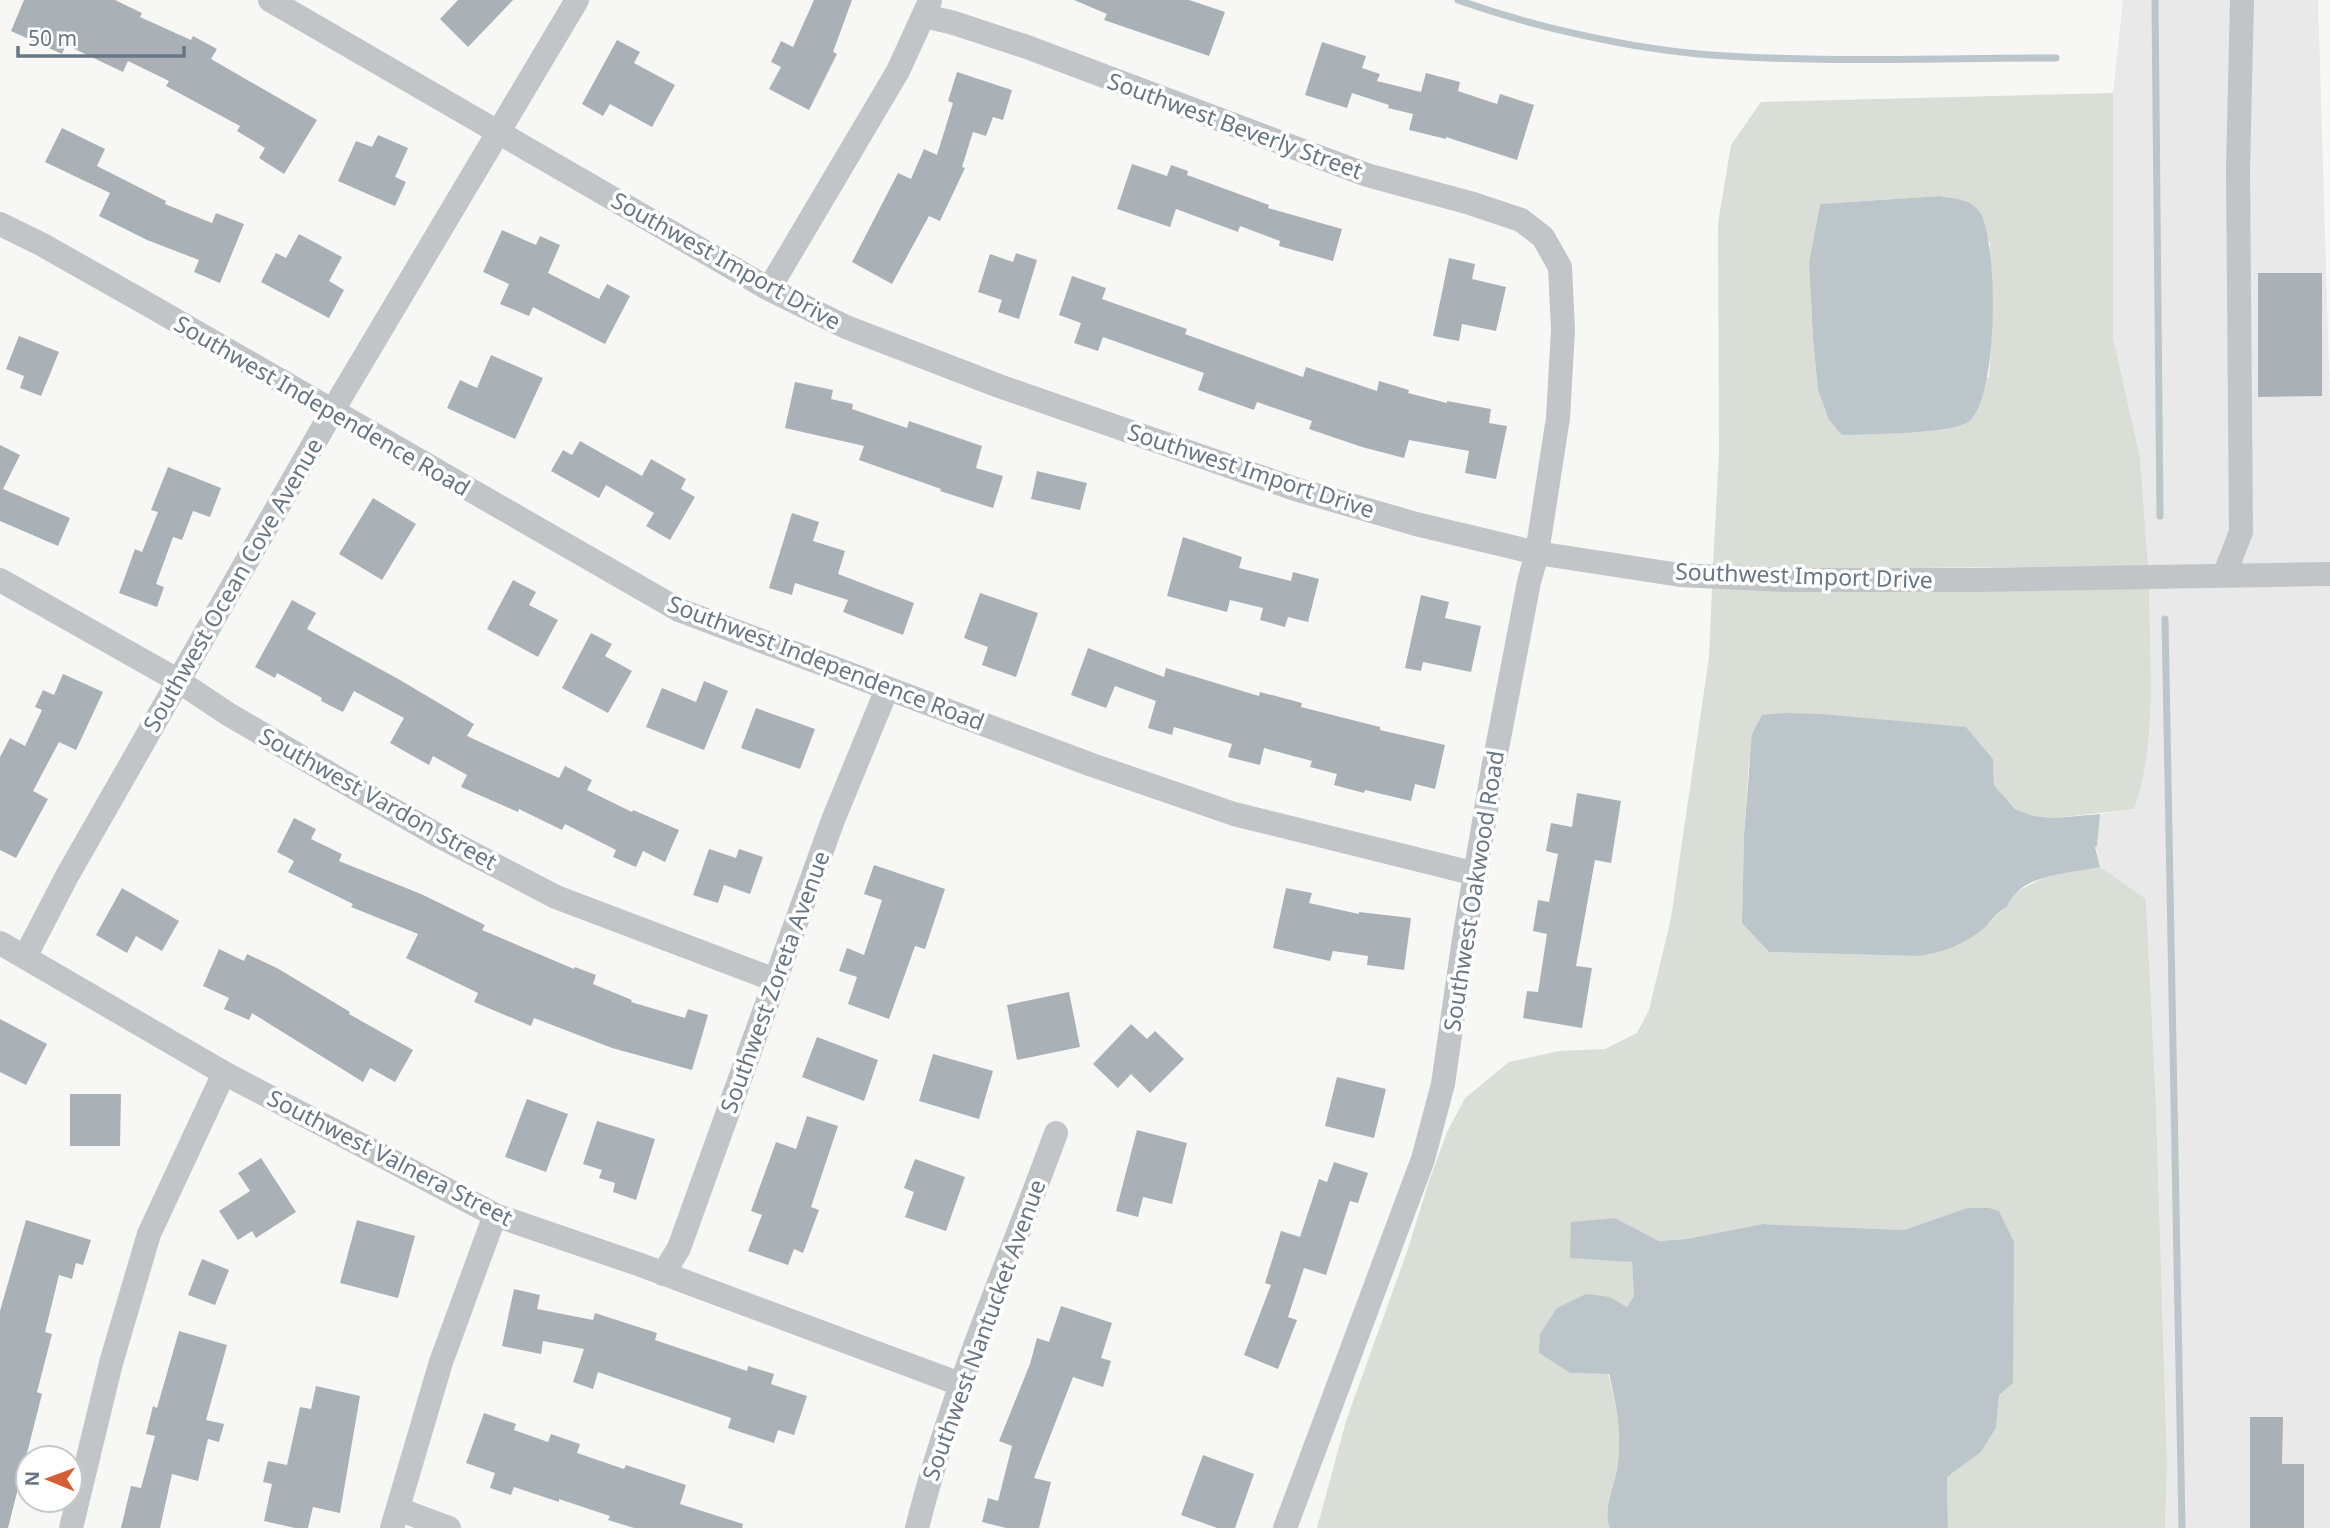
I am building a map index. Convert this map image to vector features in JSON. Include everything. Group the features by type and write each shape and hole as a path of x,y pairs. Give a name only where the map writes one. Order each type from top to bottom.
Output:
{"street":[{"name":"Southwest Import Drive","path":"270,0 769,289 846,327 999,386 1295,489 1416,524 1537,553 1680,575 1783,580 1974,580 2330,574"},
{"name":"Southwest Ocean Cove Avenue","path":"25,957 67,876 177,680 333,410 577,0"},
{"path":"2224,576 2241,531 2238,169 2242,0"},
{"path":"769,289 898,71 927,8"},
{"name":"Southwest Beverly Street","path":"927,8 1367,175 1521,220 1543,237"},
{"name":"Southwest Independence Road","path":"0,224 53,251 333,410 493,505 679,610 1092,765 1234,814 1476,874"},
{"name":"Southwest Oakwood Road","path":"1285,1528 1423,1159 1443,1084 1493,769 1537,553 1558,418 1563,330 1560,267 1543,237"},
{"path":"2241,531 2264,575"},
{"name":"Southwest Vardon Street","path":"0,580 177,680 228,714 337,778 439,836 556,897 775,980"},
{"name":"Southwest Zoreta Avenue","path":"663,1274 679,1248 833,820 887,689"},
{"name":"Southwest Valnera Street","path":"0,943 224,1073 495,1215 960,1384"},
{"path":"71,1528 111,1363 149,1234 224,1073"},
{"name":"Southwest Nantucket Avenue","path":"916,1528 932,1466 960,1384 1056,1133"},
{"path":"449,1528 395,1519 441,1362 495,1215"}],"shaded area":[{"path":"2123,0 2318,0 2330,401 2330,563 2148,566 2140,457 2113,338 2113,93"},
{"path":"2113,93 2113,338 2140,457 2148,566 1783,569 1713,565 1719,453 1718,223 1731,145 1761,102","holes":["1940,196 1966,201 1990,243 1992,329 1989,377 1829,420 1818,390 1809,263 1820,204"]},
{"path":"1940,196 1971,204 1979,211 1986,227 1993,319 1986,384 1978,408 1968,422 1945,429 1842,435 1829,420 1818,390 1813,339 1809,263 1820,204"},
{"path":"2330,586 2330,1528 2165,1528 2167,1464 2156,1104 2146,899 2100,867 2096,848 2092,847 2097,846 2100,814 2134,809 2151,681 2149,589"},
{"path":"1712,588 2149,589 2149,730 2146,758 2134,809 2055,818 2033,816 2015,809 1994,785 1993,759 1966,727 1944,727 1749,762 1742,923 1769,952 1917,956 1943,950 1968,938 2007,907 2012,894 2049,875 2100,867 2146,899 2156,1104 2167,1464 2165,1528 1948,1528 1947,1477 1981,1452 1996,1428 1999,1395 1989,1208 1967,1208 1904,1230 1763,1224 1686,1239 1659,1241 1615,1218 1604,1259 1632,1262 1634,1296 1627,1307 1610,1297 1539,1353 1570,1373 1608,1374 1619,1428 1617,1470 1607,1512 1610,1528 1317,1528 1346,1421 1447,1132 1465,1098 1509,1062 1559,1051 1605,1049 1637,1033 1649,1010 1671,918 1709,657"},
{"path":"1784,713 1966,727 1993,759 1994,785 2015,809 2033,816 2055,818 2100,814 2095,847 2100,867 2047,877 2022,887 2007,907 1983,929 1960,944 1935,953 1917,956 1769,952 1742,923 1744,835 1752,734 1762,715"},
{"path":"1967,1208 1999,1211 2014,1242 2013,1383 1999,1395 1996,1428 1981,1452 1947,1477 1948,1528 1610,1528 1607,1512 1617,1470 1619,1428 1609,1374 1570,1373 1539,1353 1540,1334 1557,1308 1586,1294 1610,1297 1627,1307 1634,1296 1632,1262 1570,1258 1571,1222 1615,1218 1659,1241 1686,1239 1763,1224 1904,1230"}],"building":[{"path":"24,0 115,0 142,13 140,17 191,40 193,36 217,49 211,59 317,120 284,174 259,158 265,148 237,131 240,126 166,86 169,81 128,61 123,72 66,45 62,54 11,31"},
{"path":"458,0 513,0 468,47 440,19"},
{"path":"814,0 852,0 833,52 837,54 809,110 769,89 781,67 771,62 781,41 793,47"},
{"path":"1074,0 1189,0 1225,12 1209,56 1104,20 1107,14"},
{"path":"617,40 640,52 634,63 675,85 652,127 610,104 603,116 582,104"},
{"path":"1322,42 1366,56 1362,68 1380,74 1377,81 1421,92 1426,73 1460,82 1458,91 1497,104 1500,94 1534,105 1517,160 1446,137 1409,130 1413,114 1388,108 1389,105 1352,93 1347,108 1305,95"},
{"path":"957,72 1012,90 1003,120 993,117 986,136 973,132 962,167 965,168 940,221 929,216 892,284 852,262 898,173 911,179 924,149 937,155 953,103 948,101"},
{"path":"62,128 105,149 97,166 166,201 165,204 212,223 216,213 244,224 220,283 194,272 199,260 147,240 99,216 110,193 45,162"},
{"path":"378,135 408,148 395,177 406,182 395,206 338,181 356,141 372,147"},
{"path":"1132,164 1167,176 1171,165 1188,171 1187,175 1269,205 1268,208 1342,229 1333,261 1279,246 1280,241 1240,226 1238,232 1176,209 1170,227 1117,209"},
{"path":"502,230 536,245 540,236 560,245 548,273 599,299 607,284 630,296 605,344 533,307 529,316 500,304 509,284 483,272"},
{"path":"299,234 342,257 329,281 344,290 329,318 261,282 276,253 286,258"},
{"path":"1016,253 1037,260 1019,319 998,312 1002,300 978,292 990,254 1013,262"},
{"path":"1449,258 1475,264 1472,279 1506,287 1496,331 1462,324 1459,341 1433,336"},
{"path":"2258,273 2322,273 2322,396 2258,397"},
{"path":"1072,276 1106,288 1102,299 1187,329 1185,334 1303,377 1306,367 1377,391 1379,381 1409,390 1408,393 1447,403 1491,409 1489,423 1507,426 1496,479 1465,473 1469,451 1409,440 1404,458 1362,447 1309,429 1312,421 1257,402 1254,410 1198,390 1204,373 1103,337 1098,351 1074,343 1081,323 1059,315"},
{"path":"19,336 59,352 41,396 20,388 24,376 6,369"},
{"path":"491,355 543,378 515,439 447,408 460,380 477,388"},
{"path":"795,382 833,390 831,399 853,404 852,409 907,428 909,421 982,446 976,468 1003,476 993,508 859,460 864,446 785,428"},
{"path":"580,441 642,476 651,459 686,479 681,489 695,497 670,540 646,526 654,513 606,485 599,498 551,471 563,450 572,455"},
{"path":"0,445 20,455 3,489 70,518 58,546 0,521"},
{"path":"168,467 221,488 210,517 193,511 182,540 173,537 156,584 164,587 157,607 119,593 135,549 142,552 158,512 151,510"},
{"path":"1037,471 1087,483 1080,510 1031,499"},
{"path":"373,498 416,524 382,580 339,554"},
{"path":"792,513 819,522 813,541 845,551 838,574 914,603 903,635 843,612 848,600 795,583 792,595 769,588"},
{"path":"1183,537 1242,557 1239,568 1291,581 1293,572 1319,579 1308,622 1288,617 1285,627 1260,620 1263,608 1230,600 1227,612 1167,596"},
{"path":"513,580 536,592 529,605 558,620 538,657 487,629"},
{"path":"980,593 1038,613 1016,677 982,665 988,647 964,638"},
{"path":"1421,595 1449,602 1445,618 1481,626 1471,672 1423,662 1421,671 1405,668"},
{"path":"292,600 316,613 307,629 474,724 467,736 559,778 565,766 592,780 587,790 632,812 633,810 679,830 665,862 643,851 636,867 613,857 616,850 565,824 562,830 519,809 518,812 461,787 467,775 433,756 429,765 390,743 404,718 354,691 343,712 277,673 275,678 255,667"},
{"path":"591,633 612,644 605,656 632,671 608,713 562,688"},
{"path":"1088,648 1164,677 1166,668 1259,696 1260,692 1302,703 1301,707 1380,727 1380,730 1445,745 1435,789 1415,784 1411,801 1365,790 1364,793 1334,785 1337,774 1310,767 1312,761 1264,748 1260,765 1228,757 1232,744 1174,727 1172,735 1148,728 1156,701 1115,686 1106,708 1071,695"},
{"path":"63,674 103,692 76,750 59,742 33,791 48,799 16,858 0,850 0,757 10,738 25,746 42,710 35,707 43,690 54,695"},
{"path":"704,681 728,691 704,750 646,727 662,688 696,702"},
{"path":"756,708 815,729 800,769 741,748"},
{"path":"1577,793 1621,801 1611,863 1595,860 1576,966 1592,968 1582,1028 1523,1018 1527,991 1538,992 1547,934 1533,931 1538,900 1549,902 1558,854 1546,851 1551,823 1572,827"},
{"path":"294,818 316,829 311,839 342,854 339,861 421,894 485,925 482,930 574,969 575,967 596,975 593,984 632,1000 631,1002 685,1018 688,1009 708,1015 692,1070 612,1048 534,1018 531,1026 474,1002 478,993 406,958 418,934 351,907 353,904 288,872 294,861 277,852"},
{"path":"709,849 736,858 739,849 763,857 750,894 724,885 718,903 693,895"},
{"path":"874,865 945,889 925,949 915,946 889,1019 848,1004 857,977 839,971 847,948 864,955 882,900 864,894"},
{"path":"122,888 179,921 162,951 136,936 127,953 96,935"},
{"path":"1286,888 1312,893 1309,903 1359,914 1411,918 1404,970 1367,965 1368,956 1333,951 1330,961 1273,948"},
{"path":"219,949 244,961 247,954 277,968 350,1012 349,1014 413,1050 395,1082 370,1068 363,1082 252,1013 249,1020 224,1009 229,998 203,986"},
{"path":"1069,992 1080,1047 1017,1060 1007,1005"},
{"path":"0,1019 47,1044 26,1085 0,1072"},
{"path":"1131,1024 1147,1039 1155,1031 1184,1059 1150,1093 1131,1074 1118,1088 1093,1064"},
{"path":"817,1037 878,1060 864,1101 802,1077"},
{"path":"933,1054 993,1071 979,1119 919,1101"},
{"path":"1337,1077 1386,1089 1374,1138 1325,1126"},
{"path":"70,1094 121,1094 120,1146 70,1146"},
{"path":"527,1099 568,1114 546,1172 505,1157"},
{"path":"807,1116 838,1126 811,1207 819,1210 803,1253 794,1249 788,1265 748,1251 762,1215 751,1211 776,1142 796,1149"},
{"path":"597,1121 655,1139 636,1200 613,1192 615,1183 599,1178 602,1170 583,1164"},
{"path":"1137,1130 1187,1143 1172,1204 1143,1197 1138,1217 1116,1211"},
{"path":"261,1158 296,1212 256,1238 252,1231 238,1240 219,1211 250,1191 238,1173"},
{"path":"915,1159 965,1177 946,1231 905,1217 914,1192 904,1188"},
{"path":"1334,1162 1368,1173 1358,1203 1350,1201 1326,1275 1304,1268 1288,1317 1297,1320 1278,1369 1244,1355 1271,1285 1265,1283 1281,1231 1300,1237 1319,1179 1327,1182"},
{"path":"26,1220 91,1240 83,1265 76,1263 72,1279 59,1275 45,1332 52,1334 37,1392 42,1394 29,1444 14,1444 14,1504 8,1528 0,1528 0,1311"},
{"path":"357,1220 415,1236 398,1298 340,1283"},
{"path":"202,1259 229,1270 215,1305 188,1295"},
{"path":"514,1289 540,1295 537,1309 593,1320 595,1313 657,1333 655,1340 747,1371 748,1366 774,1374 771,1384 807,1396 794,1435 778,1430 774,1443 728,1428 731,1418 598,1372 593,1389 573,1382 584,1349 543,1341 541,1354 502,1346"},
{"path":"1061,1306 1112,1323 1101,1358 1111,1361 1103,1387 1073,1377 1034,1478 1051,1482 1039,1528 1006,1528 982,1522 988,1498 998,1501 1012,1446 999,1441 1030,1364 1037,1338 1049,1342"},
{"path":"179,1331 227,1345 206,1420 224,1424 219,1442 208,1439 198,1481 172,1474 160,1528 121,1528 131,1486 141,1488 155,1436 146,1434 153,1406 157,1408"},
{"path":"316,1386 360,1396 340,1513 313,1507 308,1528 264,1521 272,1484 263,1482 268,1461 287,1465 300,1407 311,1409"},
{"path":"484,1413 516,1424 514,1430 548,1442 551,1434 580,1444 577,1453 624,1469 626,1465 686,1485 680,1504 743,1524 742,1528 634,1528 608,1520 610,1516 559,1499 559,1502 514,1487 511,1495 490,1488 495,1473 466,1463"},
{"path":"2250,1417 2283,1417 2282,1464 2304,1464 2304,1528 2250,1528"},
{"path":"1203,1455 1254,1474 1235,1528 1217,1528 1181,1515"}],"waterway":[{"path":"1458,0 1518,19 1583,35 1680,52 1797,59 2056,58"},
{"path":"2155,0 2160,516"},
{"path":"2165,619 2182,1528"}]}
